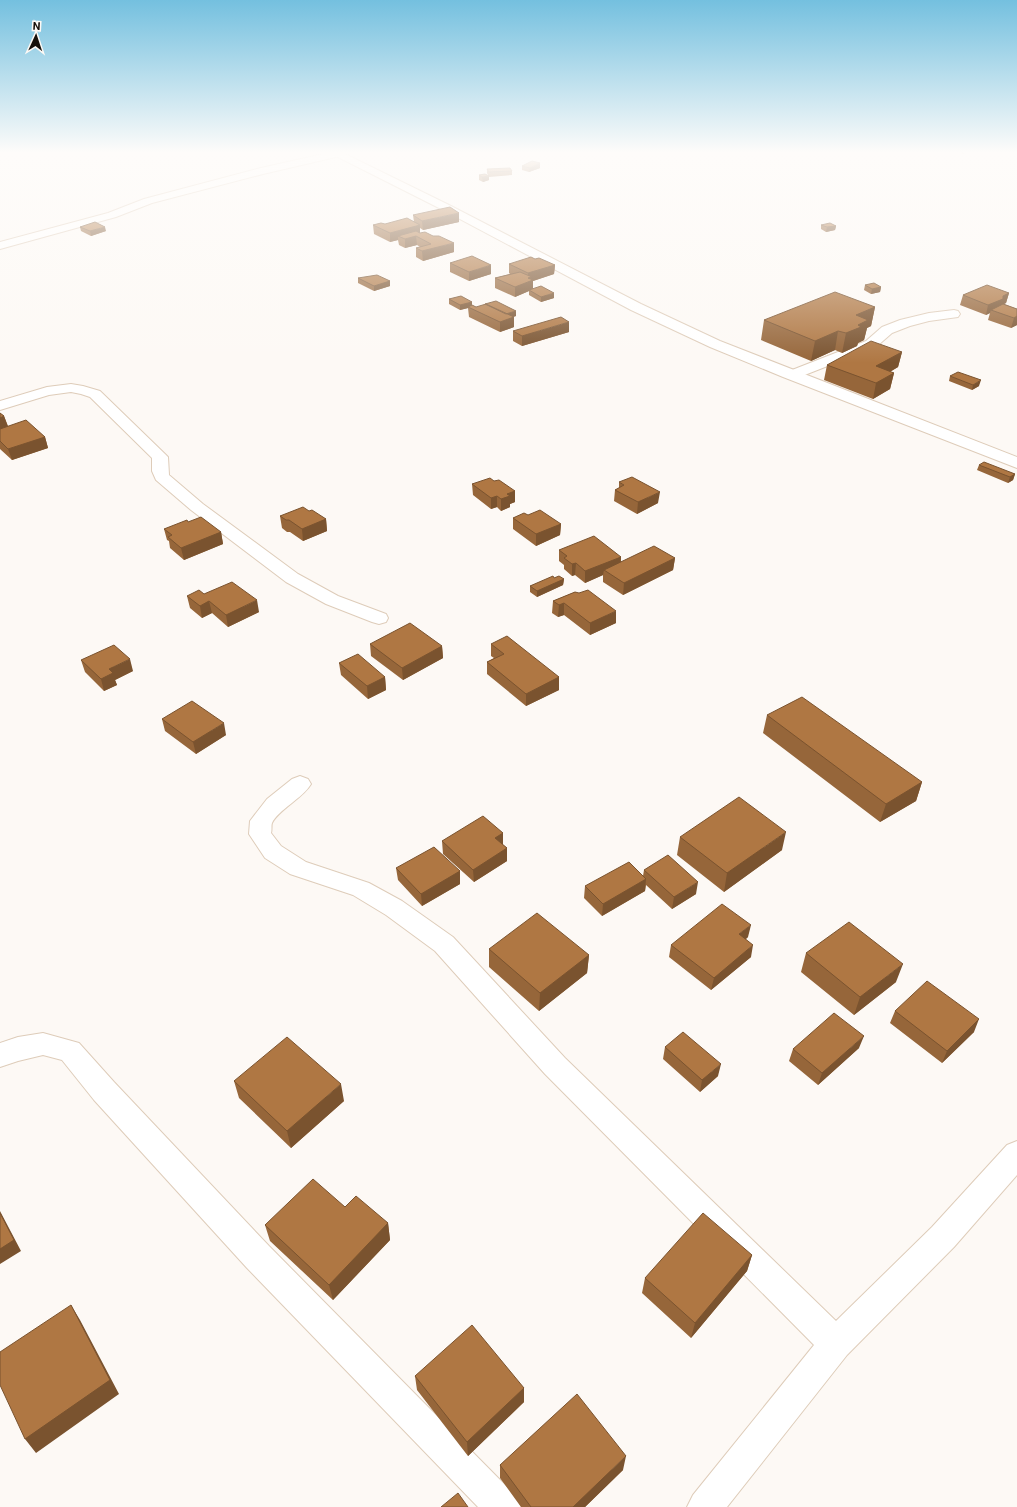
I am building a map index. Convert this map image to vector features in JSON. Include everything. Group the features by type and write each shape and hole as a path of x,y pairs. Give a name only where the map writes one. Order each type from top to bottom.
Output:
{"street":[{"path":"0,246 86,222"},
{"path":"474,222 636,307 715,344 792,376 1017,463"},
{"path":"792,376 871,344 887,330 905,323 929,317 954,314"},
{"path":"0,406 62,388 73,387 86,390 94,394 156,452 160,457 160,471 162,477 197,507 292,578 332,600 379,618"},
{"path":"300,784 275,805 261,821 260,834 273,852 298,868 361,889 394,908 444,944 555,1066 836,1344"},
{"path":"0,1055 18,1049 43,1044 70,1051 104,1090 258,1256 503,1507"},
{"path":"705,1507 836,1344 943,1236 1017,1154"}],"building":[{"path":"96,222 105,227 90,231 80,227"},
{"path":"391,222 415,222 420,225 390,233 373,225 381,223 385,224"},
{"path":"830,223 836,226 827,227 821,225"},
{"path":"416,231 420,233 425,232 433,236 439,236 454,243 422,251 416,248 431,244 416,236 405,239 398,236"},
{"path":"472,256 491,265 469,272 450,263"},
{"path":"531,257 535,259 539,258 555,265 528,273 509,264"},
{"path":"520,272 532,277 528,278 533,280 515,287 495,278"},
{"path":"377,275 390,281 374,286 358,278"},
{"path":"874,283 881,287 872,289 865,285"},
{"path":"987,285 1009,293 1003,296 1003,299 988,305 963,295"},
{"path":"541,286 554,293 541,297 529,290"},
{"path":"835,292 875,307 856,315 868,320 858,325 861,327 846,333 838,331 815,341 764,320"},
{"path":"461,296 472,302 460,305 449,299"},
{"path":"496,301 516,311 506,314 485,304"},
{"path":"486,304 514,317 500,322 468,307 472,305 476,307"},
{"path":"1003,304 1017,309 1017,316 1014,318 991,310"},
{"path":"561,317 569,322 522,336 513,331"},
{"path":"871,341 902,352 876,366 894,373 876,383 827,365"},
{"path":"958,372 981,380 973,385 950,376"},
{"path":"26,420 45,437 8,449 0,441 0,429"},
{"path":"984,462 1015,474 1010,477 979,465"},
{"path":"632,477 660,492 638,502 615,490 624,485 619,482"},
{"path":"490,478 494,481 499,480 515,491 507,494 510,496 501,499 497,496 491,498 472,484"},
{"path":"303,507 309,511 312,510 326,519 302,529 280,516"},
{"path":"540,510 561,524 536,534 513,518 524,513 528,515"},
{"path":"201,517 221,532 181,548 168,537 172,535 164,529 187,520 188,522"},
{"path":"594,536 621,557 585,571 576,563 572,564 564,558 567,556 559,550"},
{"path":"654,546 675,558 624,583 604,570"},
{"path":"553,576 554,578 559,576 564,579 537,591 530,586"},
{"path":"232,582 257,600 226,615 209,601 200,606 187,596 199,590 204,594"},
{"path":"588,590 616,611 590,623 564,603 559,605 553,601 575,592 579,593"},
{"path":"410,623 442,646 402,668 370,644"},
{"path":"507,636 559,677 526,694 487,662 504,654 491,644"},
{"path":"114,645 130,659 109,669 113,673 101,679 81,660"},
{"path":"358,654 385,677 367,686 339,663"},
{"path":"802,697 922,782 886,804 767,715"},
{"path":"192,701 224,723 193,742 162,719"},
{"path":"739,797 786,832 727,873 680,837"},
{"path":"483,816 503,833 495,838 507,848 473,870 442,841"},
{"path":"434,847 460,871 421,894 396,868"},
{"path":"668,855 698,882 674,897 644,870"},
{"path":"629,862 646,879 603,904 585,886"},
{"path":"722,904 751,925 739,934 753,945 714,978 671,945"},
{"path":"537,913 589,955 540,993 489,949"},
{"path":"849,922 903,964 860,997 806,953"},
{"path":"927,981 979,1019 947,1051 895,1011"},
{"path":"834,1013 864,1036 822,1073 793,1049"},
{"path":"683,1032 721,1064 702,1080 665,1047"},
{"path":"287,1037 341,1084 287,1131 234,1081"},
{"path":"313,1179 345,1207 356,1196 388,1223 329,1285 265,1225"},
{"path":"0,1213 14,1240 0,1249"},
{"path":"703,1213 752,1255 695,1323 645,1278"},
{"path":"71,1305 110,1380 25,1439 0,1385 0,1352"},
{"path":"472,1325 524,1388 467,1442 415,1376"},
{"path":"577,1394 626,1456 573,1507 531,1507 500,1465"},
{"path":"458,1493 468,1507 441,1507"}]}
